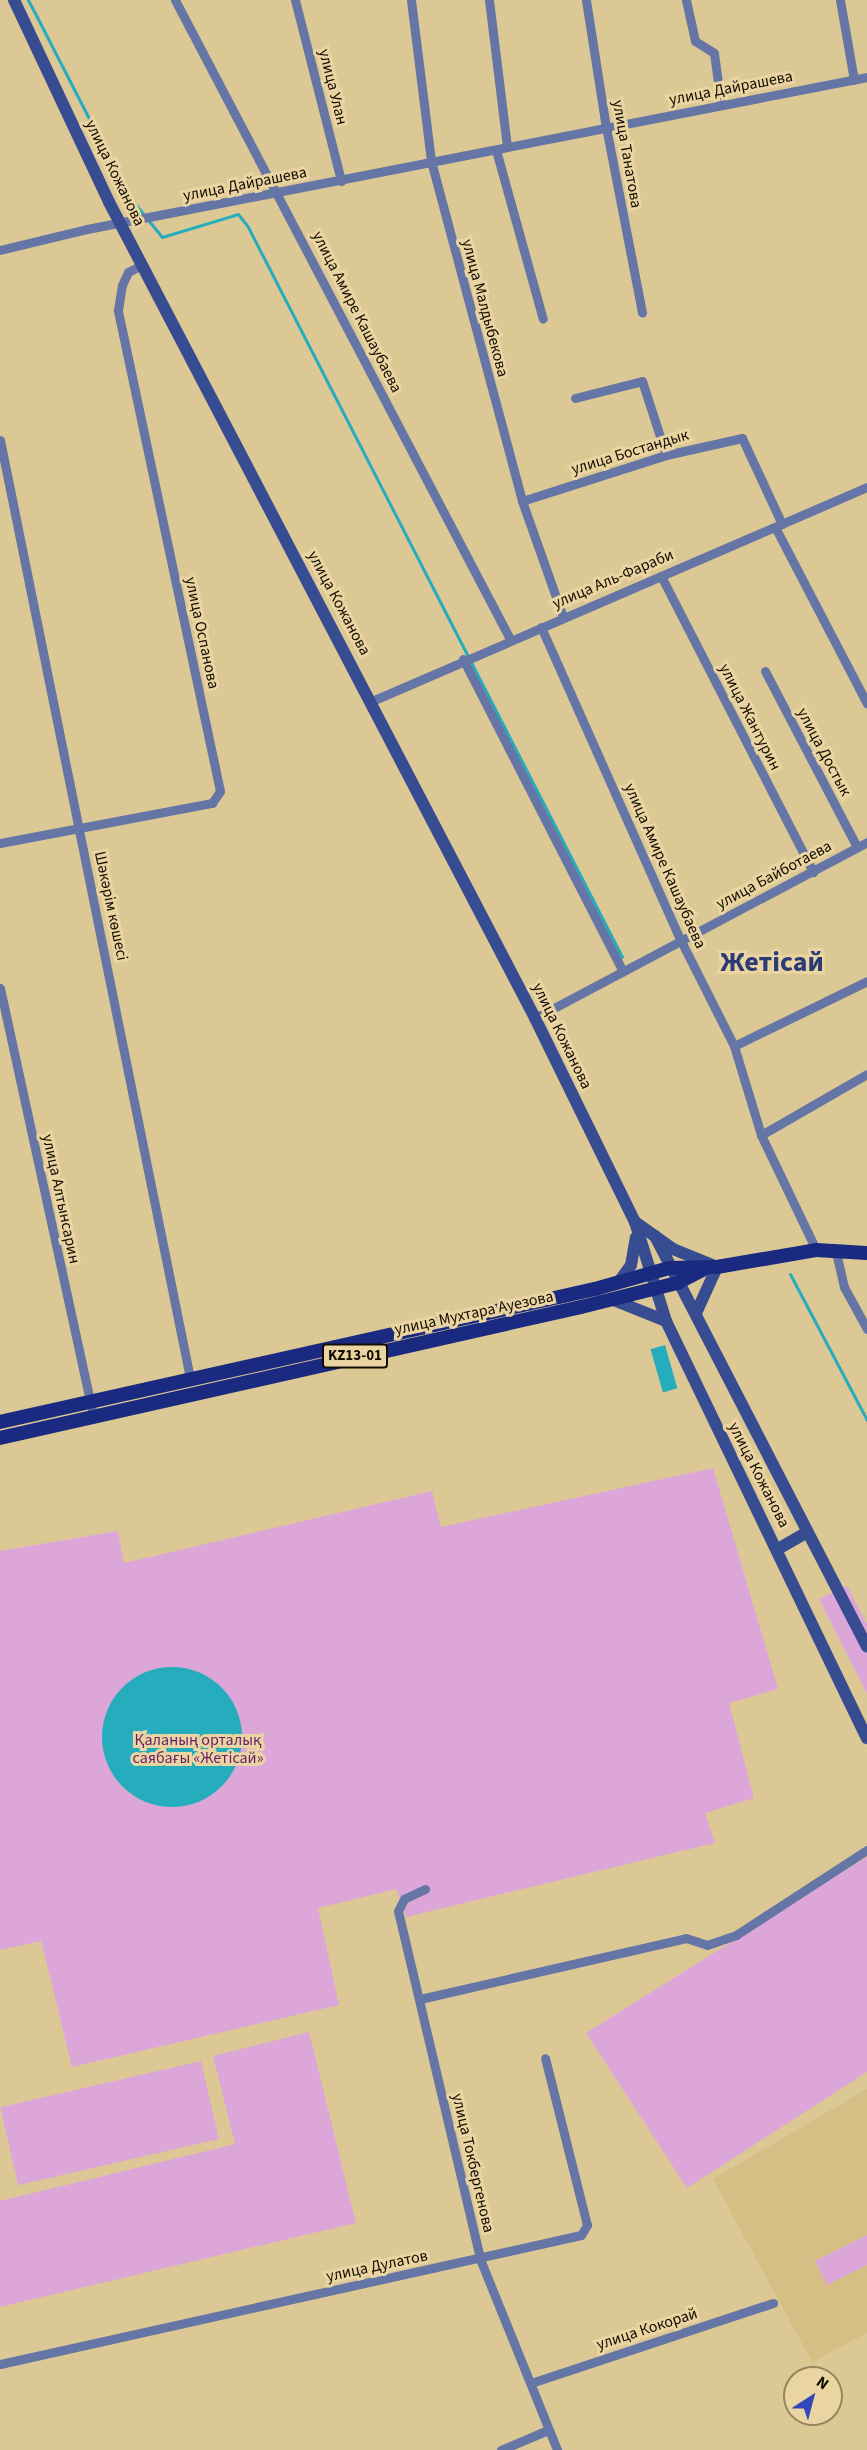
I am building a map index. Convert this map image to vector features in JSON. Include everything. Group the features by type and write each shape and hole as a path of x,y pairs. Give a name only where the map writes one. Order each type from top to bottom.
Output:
{"main road":[{"name":"улица Кожанова","path":"14,0 121,224 372,701 535,1018 635,1222 636,1236 666,1321 778,1549 867,1738"},
{"name":"улица Кожанова","path":"635,1222 655,1236 676,1283 696,1313 806,1533 867,1647"},
{"path":"618,1283 631,1265 636,1236"},
{"path":"655,1236 673,1249 712,1267 696,1313"},
{"name":"улица Мухтара Ауезова","path":"0,1438 190,1378 618,1283 649,1272 669,1268 712,1267 835,1248 867,1253"},
{"name":"улица Мухтара Ауезова","path":"0,1422 92,1408 610,1298 676,1283 712,1267"},
{"path":"610,1298 666,1321"},
{"path":"778,1549 806,1533"}],"street":[{"name":"улица Амире Кашаубаева","path":"175,0 510,639"},
{"name":"улица Улан","path":"295,0 341,181"},
{"name":"улица Малдыбекова","path":"411,0 431,161 522,501 563,617"},
{"path":"489,0 507,147"},
{"name":"улица Танатова","path":"586,0 606,127 642,313"},
{"path":"686,0 695,41 714,53 721,105"},
{"path":"840,0 854,80"},
{"name":"улица Дайрашева","path":"0,250 431,161 867,77"},
{"path":"496,150 543,319"},
{"name":"улица Оспанова","path":"0,843 212,803 220,791 118,310 125,279 142,265"},
{"path":"575,398 642,381 666,455"},
{"name":"улица Бостандык","path":"522,501 666,455 742,438 747,442 778,526"},
{"name":"Шәкәрім көшесі","path":"0,440 190,1378"},
{"name":"улица Аль-Фараби","path":"372,701 463,659 867,487"},
{"path":"778,526 867,704"},
{"name":"улица Жантурин","path":"661,576 813,872"},
{"name":"улица Амире Кашаубаева","path":"541,627 681,941 734,1046 761,1135 816,1250"},
{"path":"463,659 623,971"},
{"name":"улица Достык","path":"765,671 857,847"},
{"name":"улица Байботаева","path":"535,1018 867,842"},
{"path":"734,1046 867,981"},
{"name":"улица Алтынсарин","path":"0,988 92,1408"},
{"path":"761,1135 867,1074"},
{"path":"835,1248 844,1287 867,1329"},
{"path":"420,1999 686,1938 706,1945 736,1935 867,1850"},
{"name":"улица Токбергенова","path":"425,1888 397,1905 480,2259 557,2450"},
{"name":"улица Дулатов","path":"0,2364 480,2259 586,2231 546,2058"},
{"name":"улица Кокорай","path":"531,2383 773,2303"},
{"path":"501,2450 548,2430"}],"shaded area":[{"path":"867,2089 867,2333 812,2362 713,2179"}],"green space":[{"name":"Қаланың орталық саябағы «Жетісай»","path":"713,1468 778,1689 729,1703 754,1798 705,1813 715,1843 406,1917 396,1889 318,1908 339,2005 72,2067 41,1941 0,1950 0,1551 118,1531 124,1563 432,1491 441,1527"},
{"path":"847,1586 867,1624 867,1694 819,1599"},
{"path":"867,1857 867,2072 687,2188 586,2033"},
{"path":"309,2032 356,2223 0,2307 0,2201 235,2144 213,2056"},
{"path":"201,2061 219,2139 18,2185 0,2107"},
{"path":"867,2235 867,2265 827,2285 815,2261"}],"water":[{"path":"665,1345 677,1388 663,1392 651,1349"},
{"path":"172,1667 199,1672 221,1688 237,1710 242,1737 237,1764 221,1786 199,1802 172,1807 145,1802 123,1786 107,1764 102,1737 107,1710 123,1688 145,1672"}],"waterway":[{"path":"28,0 37,17"},
{"path":"37,17 128,195 162,237 238,214 248,227 622,957"},
{"path":"790,1274 867,1420"}],"district":[{"name":"Жетісай","path":"772,962"}]}
